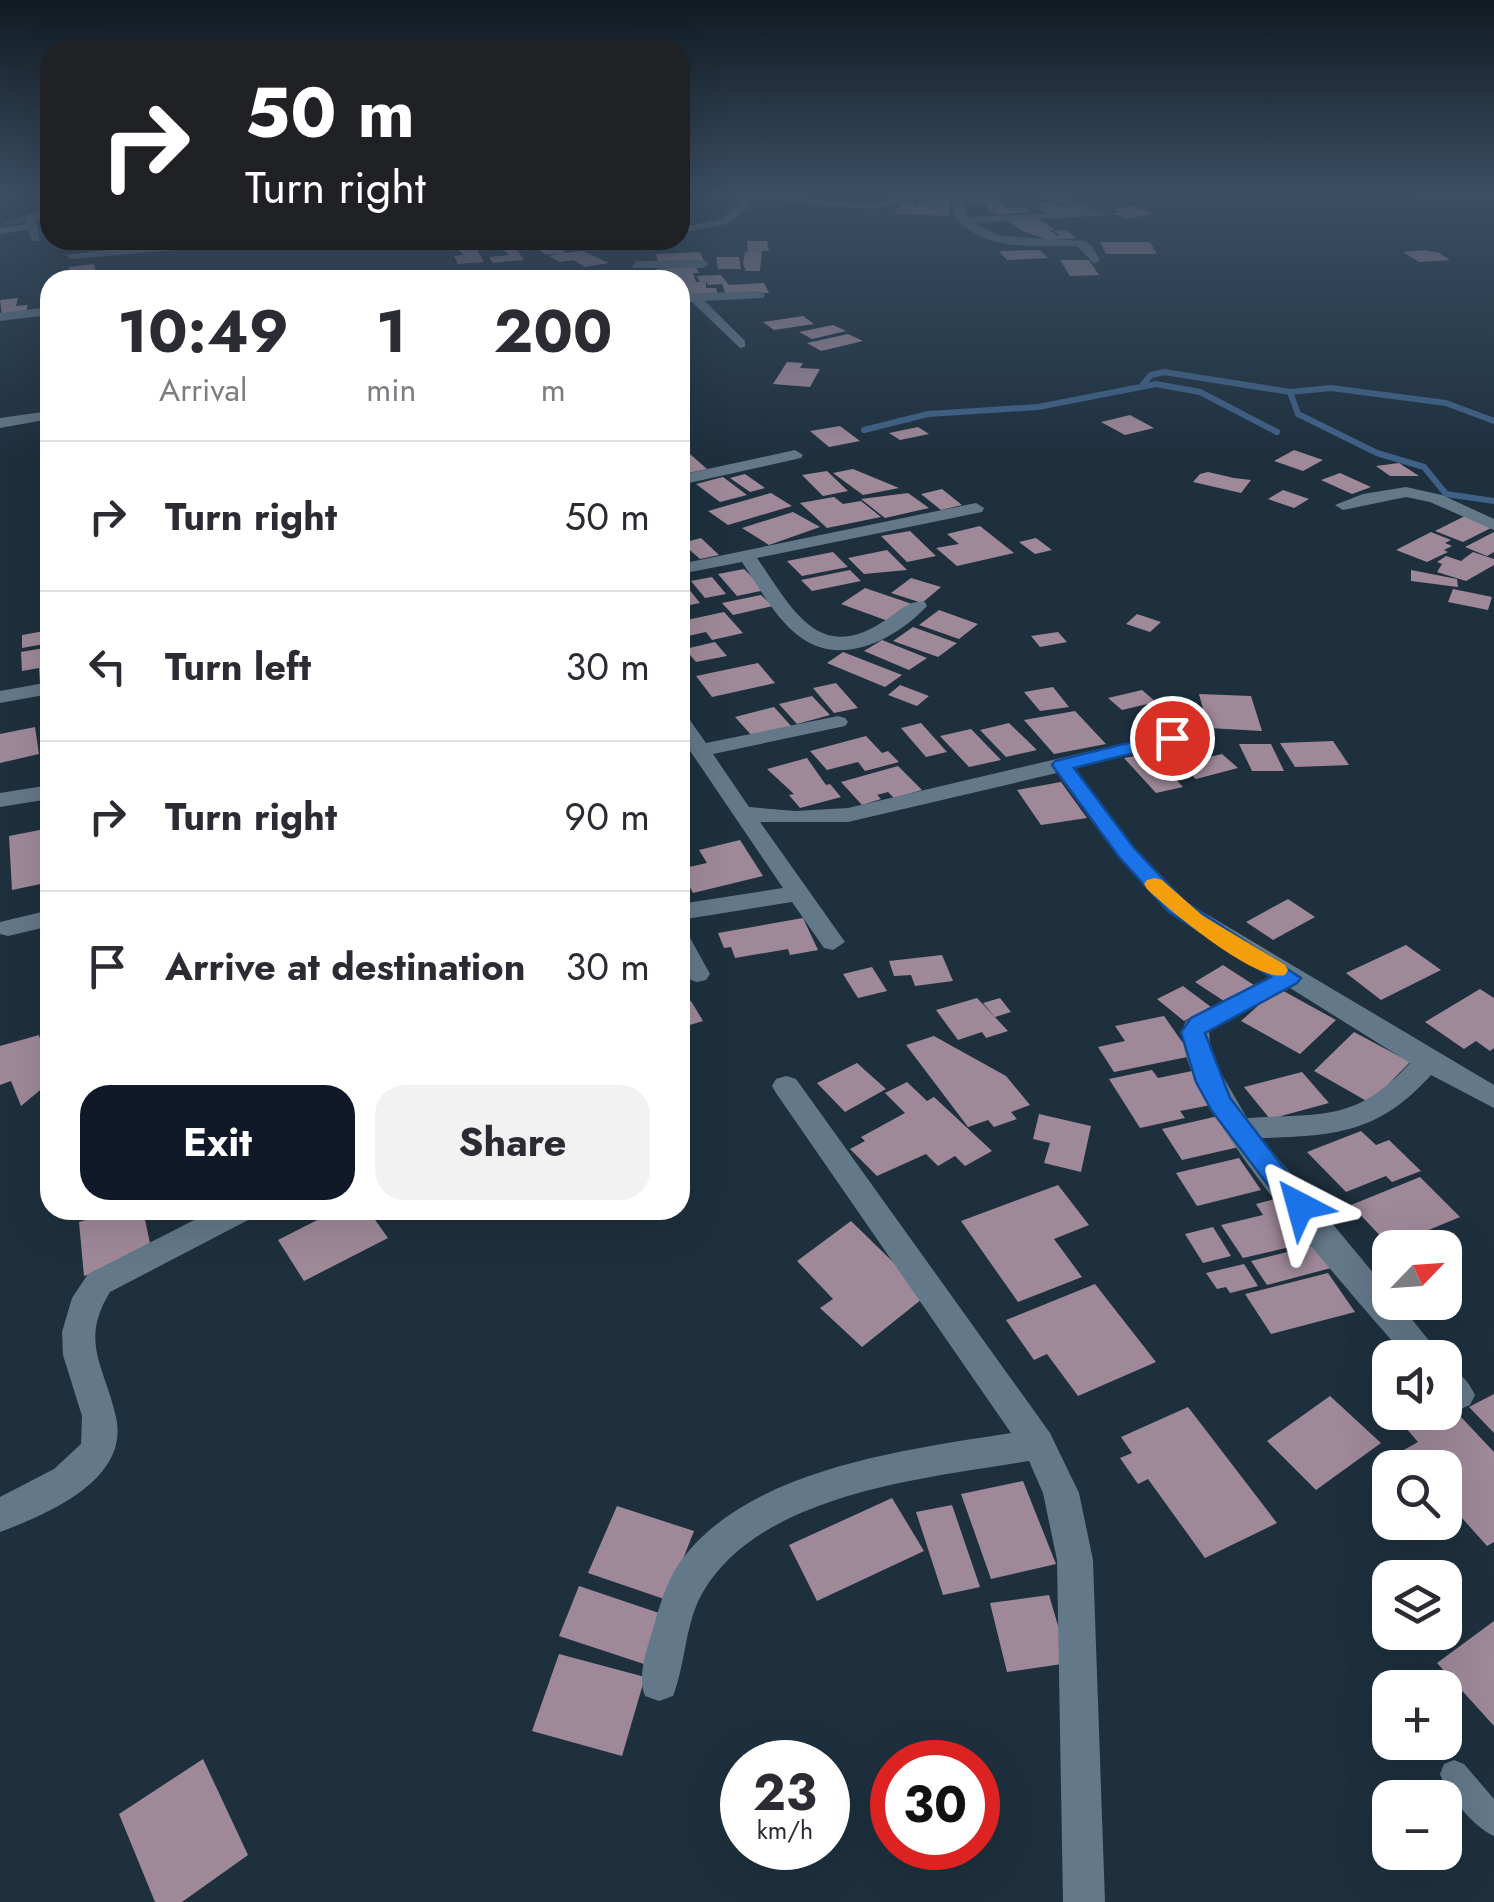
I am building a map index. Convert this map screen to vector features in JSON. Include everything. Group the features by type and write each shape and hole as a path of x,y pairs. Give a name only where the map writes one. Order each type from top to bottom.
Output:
{"street":[{"path":"690,298 759,295"},
{"path":"696,298 740,344"},
{"path":"0,317 40,312"},
{"path":"0,422 40,416"},
{"path":"690,478 794,456"},
{"path":"1343,504 1384,491 1415,491 1494,525"},
{"path":"690,567 976,508"},
{"path":"746,556 798,625 811,638 826,644 853,644 868,639 918,606"},
{"path":"0,697 40,690"},
{"path":"700,750 838,722"},
{"path":"690,735 832,942"},
{"path":"742,813 793,819 848,815 1172,738"},
{"path":"1062,765 1127,853 1177,907 1289,978 1494,1098"},
{"path":"0,800 40,794"},
{"path":"690,910 800,893"},
{"path":"8,928 40,920"},
{"path":"690,961 697,974"},
{"path":"1289,978 1200,1024 1193,1032 1208,1082 1236,1129 1412,1340"},
{"path":"1236,1129 1323,1123 1368,1114 1394,1096 1428,1061"},
{"path":"786,1086 1038,1444 1060,1493 1075,1560 1084,1902"},
{"path":"0,1515 52,1488 95,1453 100,1440 98,1424 76,1341 86,1299 100,1283 222,1220"},
{"path":"659,1682 688,1582 712,1551 777,1506 873,1474 1038,1444"}],"lane":[{"path":"1454,1774 1494,1821"}],"building":[{"path":"690,283 706,283 706,288 716,288 718,295 690,296"},
{"path":"707,283 764,283 769,293 726,295 722,284"},
{"path":"18,298 16,306 28,305 26,312 2,315 0,300"},
{"path":"803,316 814,324 774,330 763,322"},
{"path":"833,325 846,331 812,339 799,332"},
{"path":"848,334 863,341 821,351 807,343"},
{"path":"787,362 803,363 800,368 820,369 810,387 773,384"},
{"path":"1130,415 1154,428 1125,435 1101,422"},
{"path":"840,426 860,441 829,447 810,431"},
{"path":"918,427 929,434 900,440 889,433"},
{"path":"1294,450 1323,460 1303,471 1274,461"},
{"path":"690,454 707,469 690,473"},
{"path":"1399,463 1419,476 1390,476 1376,466"},
{"path":"853,469 899,488 863,495 833,473"},
{"path":"827,471 848,491 823,496 802,475"},
{"path":"1208,472 1251,480 1241,493 1193,482"},
{"path":"1340,473 1371,487 1352,494 1321,480"},
{"path":"745,474 765,488 750,492 730,478"},
{"path":"723,477 747,495 720,502 696,484"},
{"path":"942,489 962,505 941,510 921,494"},
{"path":"1283,490 1309,499 1294,508 1268,499"},
{"path":"771,493 792,506 728,525 708,511"},
{"path":"908,493 929,508 885,518 861,499"},
{"path":"834,497 843,504 861,501 881,517 827,528 800,503"},
{"path":"793,512 820,527 769,545 742,528"},
{"path":"1465,516 1493,527 1463,542 1435,531"},
{"path":"980,526 1014,553 957,566 936,548 959,544 947,534"},
{"path":"910,531 936,556 907,562 881,536"},
{"path":"1431,532 1451,540 1445,543 1452,546 1444,550 1448,552 1427,562 1396,550"},
{"path":"1494,532 1494,552 1487,556 1465,547"},
{"path":"701,538 719,555 700,559 690,550 690,541"},
{"path":"1036,538 1052,550 1035,554 1019,542"},
{"path":"887,550 907,570 864,574 848,558"},
{"path":"833,552 848,567 802,576 787,561"},
{"path":"1473,552 1494,559 1494,565 1466,581 1437,572 1442,564 1437,562 1446,556 1461,561"},
{"path":"744,569 765,590 737,596 718,574"},
{"path":"850,570 861,581 812,591 801,580"},
{"path":"1411,570 1457,579 1458,587 1411,581"},
{"path":"712,577 726,594 705,598 691,581"},
{"path":"911,578 941,587 922,603 891,593"},
{"path":"865,588 915,605 891,622 841,604"},
{"path":"1453,589 1492,597 1488,610 1448,602"},
{"path":"690,590 700,603 690,605"},
{"path":"761,595 773,606 733,615 722,603"},
{"path":"939,610 978,624 959,639 919,625"},
{"path":"724,612 743,633 712,640 706,632 690,636 690,619"},
{"path":"1137,614 1161,622 1150,632 1126,624"},
{"path":"913,627 957,643 938,657 893,641"},
{"path":"40,632 40,645 22,648 22,635"},
{"path":"1058,632 1067,642 1040,647 1031,636"},
{"path":"882,640 927,658 909,670 864,651"},
{"path":"715,642 727,656 696,662 690,648"},
{"path":"40,649 40,684 39,668 22,671 21,652"},
{"path":"843,652 902,675 885,687 827,663"},
{"path":"758,663 775,683 712,697 696,676"},
{"path":"836,683 858,708 834,713 813,688"},
{"path":"900,685 929,696 917,706 888,695"},
{"path":"1053,687 1069,707 1040,711 1024,692"},
{"path":"1142,690 1156,702 1122,710 1108,698"},
{"path":"1199,694 1251,696 1262,731 1208,728"},
{"path":"812,696 830,715 797,724 779,704"},
{"path":"774,707 792,727 753,737 735,717"},
{"path":"1075,711 1106,744 1054,754 1024,720"},
{"path":"921,723 947,752 926,757 901,728"},
{"path":"1009,723 1037,750 1006,757 980,730"},
{"path":"35,727 39,754 0,763 0,734"},
{"path":"971,729 1001,760 969,767 940,736"},
{"path":"866,736 882,753 888,751 899,762 865,771 858,762 827,770 810,751"},
{"path":"1333,741 1349,765 1295,767 1280,743"},
{"path":"1239,744 1271,744 1284,771 1252,771"},
{"path":"1151,753 1183,787 1156,793 1124,758"},
{"path":"1189,753 1197,760 1222,754 1238,768 1196,779 1172,758"},
{"path":"807,758 826,785 830,784 841,797 800,808 789,795 794,794 767,769"},
{"path":"898,766 922,790 894,798 888,792 877,795 881,799 862,805 841,782"},
{"path":"1061,782 1087,818 1041,825 1017,790"},
{"path":"40,830 40,884 12,890 9,836"},
{"path":"740,840 763,876 693,893 690,867 707,863 699,850"},
{"path":"1288,899 1315,917 1273,940 1246,922"},
{"path":"803,918 818,950 790,955 788,949 735,958 731,947 724,948 718,933"},
{"path":"1406,945 1441,970 1381,1000 1346,973"},
{"path":"942,955 953,981 915,986 911,975 894,976 889,961"},
{"path":"1223,965 1257,987 1230,1005 1195,982"},
{"path":"872,967 887,991 858,998 843,974"},
{"path":"1183,986 1211,1007 1184,1021 1157,999"},
{"path":"1278,988 1336,1020 1300,1054 1241,1021"},
{"path":"1480,989 1494,998 1494,1048 1490,1051 1476,1041 1464,1049 1425,1022"},
{"path":"977,998 1008,1031 986,1038 982,1032 958,1040 936,1010"},
{"path":"1000,998 1011,1012 995,1017 983,1003"},
{"path":"690,1001 703,1021 690,1025"},
{"path":"1164,1016 1192,1056 1114,1072 1098,1047 1125,1041 1115,1026"},
{"path":"1354,1032 1410,1062 1370,1103 1314,1071"},
{"path":"39,1035 40,1090 21,1106 11,1081 0,1085 0,1046"},
{"path":"934,1036 1006,1076 1030,1105 1011,1112 1017,1119 994,1127 988,1120 968,1127 906,1045"},
{"path":"857,1063 886,1089 845,1112 817,1083"},
{"path":"1152,1070 1158,1078 1192,1071 1216,1104 1180,1111 1185,1118 1140,1128 1109,1079"},
{"path":"1302,1072 1329,1103 1270,1119 1244,1087"},
{"path":"907,1082 927,1101 934,1097 992,1151 965,1166 955,1156 938,1166 926,1154 877,1176 850,1149 865,1141 861,1137 905,1113 885,1093"},
{"path":"1039,1114 1091,1126 1081,1172 1044,1163 1050,1143 1033,1139"},
{"path":"1218,1116 1239,1147 1182,1160 1162,1129"},
{"path":"1361,1131 1376,1145 1389,1140 1421,1171 1392,1182 1386,1176 1346,1192 1307,1152"},
{"path":"1239,1158 1261,1190 1197,1206 1176,1173"},
{"path":"1420,1177 1460,1217 1429,1230 1375,1230 1351,1205"},
{"path":"1058,1185 1089,1225 1054,1239 1082,1277 1018,1302 961,1221"},
{"path":"1283,1197 1315,1241 1243,1258 1221,1225 1263,1215 1256,1204"},
{"path":"145,1220 152,1253 84,1276 79,1222"},
{"path":"317,1220 375,1220 388,1238 304,1281 278,1240"},
{"path":"851,1221 927,1295 862,1347 820,1308 833,1299 797,1261"},
{"path":"1213,1227 1231,1256 1203,1263 1185,1234"},
{"path":"1316,1245 1331,1268 1267,1285 1251,1261"},
{"path":"1244,1264 1258,1286 1230,1293 1226,1287 1217,1289 1206,1273"},
{"path":"1328,1273 1355,1312 1271,1334 1245,1294"},
{"path":"1095,1284 1156,1362 1078,1396 1047,1354 1034,1360 1006,1320"},
{"path":"1494,1394 1494,1433 1469,1407"},
{"path":"1330,1396 1381,1443 1316,1490 1267,1441"},
{"path":"1188,1407 1277,1523 1205,1558 1148,1479 1138,1484 1120,1458 1132,1453 1121,1437"},
{"path":"1462,1418 1494,1452 1494,1542 1487,1546 1462,1518 1462,1450 1404,1450 1418,1442 1408,1430 1462,1430"},
{"path":"1023,1481 1056,1564 991,1579 961,1494"},
{"path":"892,1498 924,1551 817,1601 789,1545"},
{"path":"952,1505 980,1587 943,1595 916,1512"},
{"path":"617,1506 694,1531 667,1600 588,1573"},
{"path":"579,1586 662,1614 644,1664 559,1636"},
{"path":"1049,1595 1069,1663 1007,1672 990,1603"},
{"path":"1494,1621 1494,1726 1462,1691 1462,1670 1443,1670 1437,1663 1455,1650 1462,1650 1462,1645"},
{"path":"559,1654 645,1677 622,1756 532,1731"},
{"path":"203,1759 248,1855 182,1902 155,1902 119,1814"}],"waterway":[{"path":"1143,384 1151,375 1164,372 1290,392"},
{"path":"864,430 928,414 1038,407 1156,384 1200,392 1277,432"},
{"path":"1290,392 1331,388 1446,403 1494,421"},
{"path":"1290,392 1298,414 1377,453 1424,467 1446,494 1494,501"}],"slow traffic":[{"path":"1155,884 1195,921 1277,970"}],"route":[{"path":"1172,738 1062,765 1127,853 1177,907 1289,978 1195,1027 1193,1040 1208,1082 1236,1129 1300,1206"}]}
